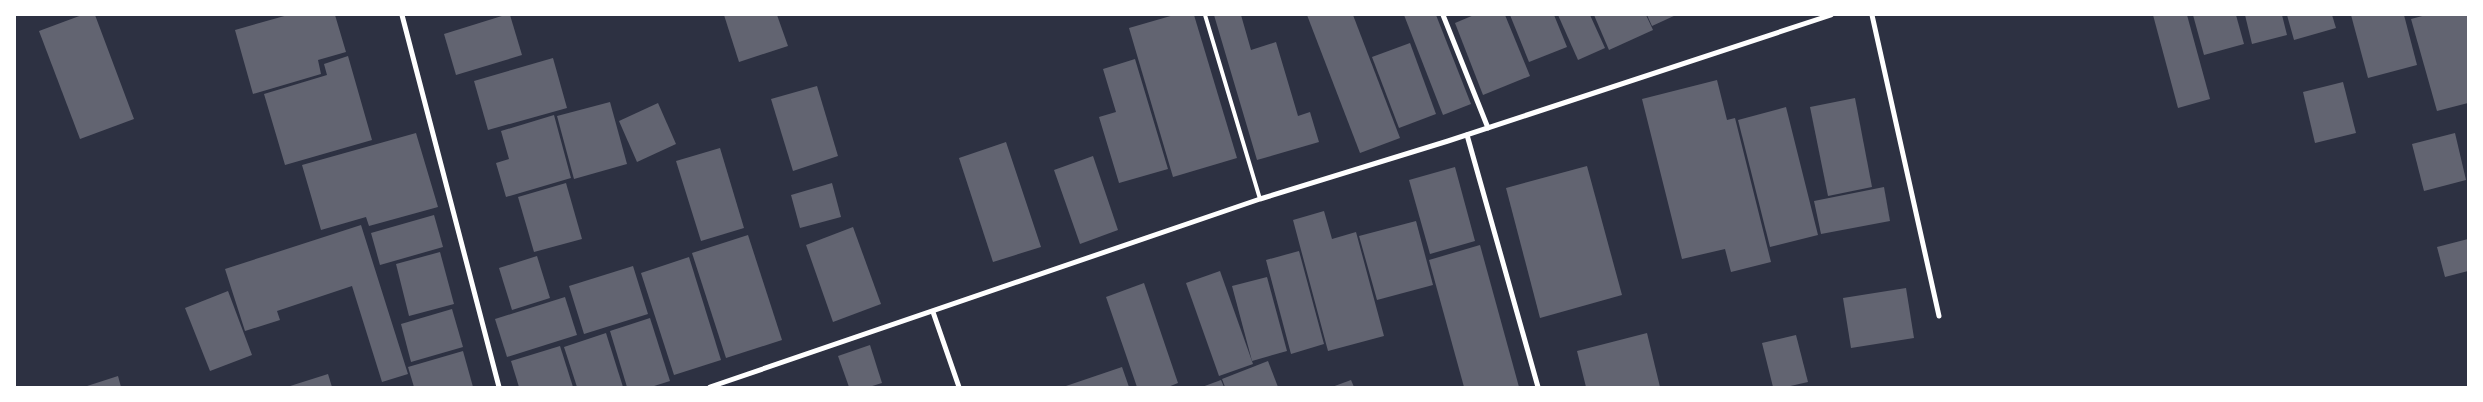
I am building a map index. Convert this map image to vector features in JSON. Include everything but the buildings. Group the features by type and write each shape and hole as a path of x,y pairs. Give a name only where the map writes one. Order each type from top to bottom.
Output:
{"street":[{"path":"402,15 499,387"},
{"path":"1443,15 1488,128"},
{"path":"710,387 1260,199 1467,135 1831,15"},
{"path":"1872,15 1940,316"},
{"path":"1467,135 1538,387"},
{"path":"933,312 959,387"}],"lane":[{"path":"1206,15 1260,199"}]}
